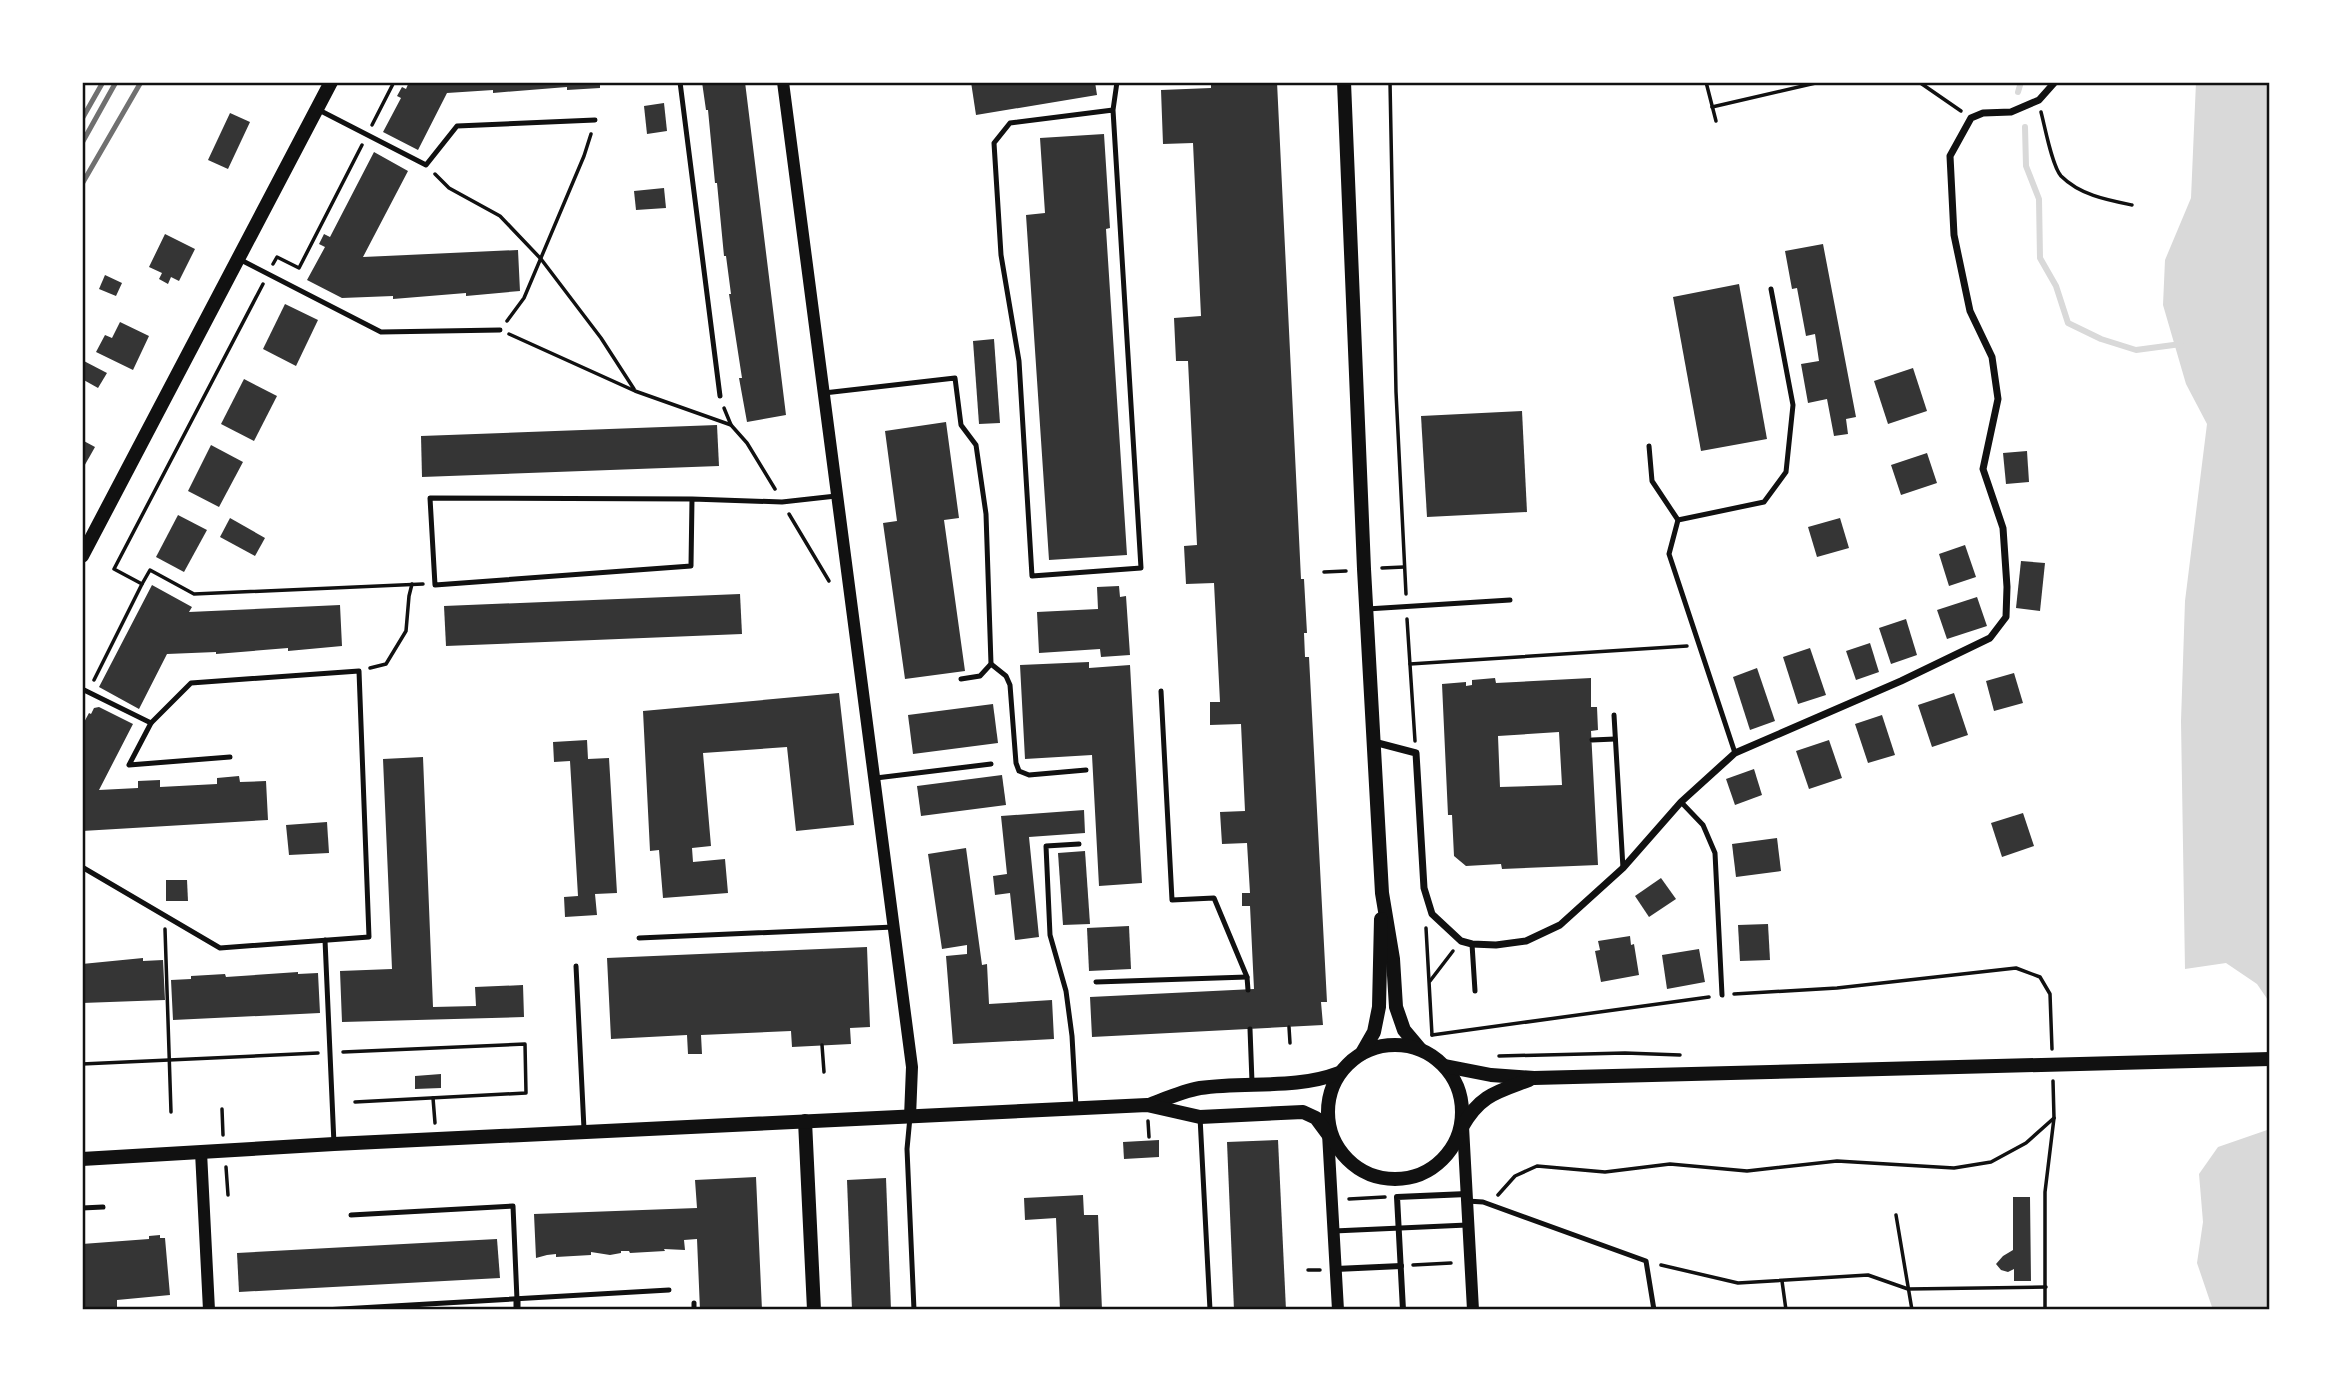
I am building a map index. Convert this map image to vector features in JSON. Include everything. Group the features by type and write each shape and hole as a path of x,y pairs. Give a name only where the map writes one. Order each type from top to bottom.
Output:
{"main road":[{"path":"82,556 331,82"},
{"path":"1343,82 1366,609 1382,893 1393,959 1396,1007 1404,1030 1427,1045 1445,1066 1460,1093 1460,1131"},
{"path":"82,1159 334,1144 1147,1105 1199,1088 1318,1081 1339,1073 1362,1053 1374,1032 1380,1007 1378,960 1382,893"},
{"path":"1362,1053 1391,1043 1427,1045"},
{"path":"1445,1066 1534,1078 2270,1059"},
{"path":"1332,1139 1327,1116 1332,1086 1339,1073"},
{"path":"1147,1105 1200,1117 1303,1112 1316,1118 1351,1162 1370,1175 1399,1179 1414,1177 1440,1162 1474,1107 1492,1094 1534,1078"},
{"path":"805,1121 814,1310"}],"street":[{"path":"783,82 912,1067 910,1117"},
{"path":"1373,741 1416,753 1424,888 1432,914 1461,941 1496,945 1526,941 1560,925 1622,868 1681,802 1735,753 1901,681 1990,638 2006,617 2003,528 1983,469 1998,399 1992,357 1970,312 1954,235 1950,156 1971,118 1983,113 2011,112 2039,100 2055,82"},
{"path":"1460,1131 1467,1197 1473,1310"},
{"path":"1332,1139 1338,1310"},
{"path":"201,1152 209,1310"},
{"path":"1403,1310 1397,1197 1467,1197"},
{"path":"1336,1269 1401,1266"},
{"path":"517,1300 517,1310"}],"lane":[{"path":"680,82 720,396"},
{"path":"1113,110 1010,123 994,143 1001,255 1018,361 1032,576 1141,568 1113,110 1117,82"},
{"path":"317,109 426,165 457,126 595,120"},
{"path":"239,259 381,332 500,330"},
{"path":"1678,520 1764,502 1786,472 1793,405 1771,289"},
{"path":"824,394 955,379 961,425 976,445 986,514 991,664 980,676 961,679"},
{"path":"1649,446 1652,481 1678,520 1669,554 1735,753"},
{"path":"692,499 691,566 435,585 430,498 692,499 782,502 839,496"},
{"path":"1366,609 1510,600"},
{"path":"991,664 1006,676 1010,685 1016,763 1019,771 1029,775 1086,770"},
{"path":"82,867 220,948 369,937 359,671 191,683 151,723 129,765 230,757"},
{"path":"85,690 151,723"},
{"path":"1161,691 1172,900 1214,898 1248,977 1248,989"},
{"path":"1614,715 1622,868"},
{"path":"1591,740 1615,739"},
{"path":"875,778 991,764"},
{"path":"1681,802 1703,825 1715,853 1721,995"},
{"path":"1076,1109 1072,1036 1066,991 1050,935 1046,846 1079,844"},
{"path":"639,938 894,927"},
{"path":"325,940 334,1144"},
{"path":"1472,944 1475,990"},
{"path":"576,966 584,1132"},
{"path":"1096,982 1248,977"},
{"path":"1250,1030 1252,1086"},
{"path":"910,1117 907,1149 914,1310"},
{"path":"1200,1117 1210,1310"},
{"path":"1467,1197 1646,1261 1654,1310"},
{"path":"351,1215 513,1206 517,1300"},
{"path":"82,1208 103,1207"},
{"path":"1334,1231 1468,1225"},
{"path":"324,1310 669,1290"}],"path":[{"path":"142,584 114,569 277,257 299,268 394,82"},
{"path":"1390,82 1396,392 1416,753"},
{"path":"1706,82 1716,121"},
{"path":"1712,107 1820,82"},
{"path":"1919,82 1971,118"},
{"path":"2039,100 2049,146 2060,175 2094,197 2132,205"},
{"path":"595,120 584,156 524,298 500,330 635,391 731,425"},
{"path":"426,165 449,188 500,216 541,259 601,338 635,391"},
{"path":"720,396 731,425 747,443 829,582"},
{"path":"85,690 150,570 194,594 412,583 435,585"},
{"path":"359,671 386,664 406,631 412,583"},
{"path":"1410,664 1699,645"},
{"path":"164,914 172,1112"},
{"path":"1427,1045 1432,1035 1426,928 1432,914"},
{"path":"1429,982 1461,941"},
{"path":"1432,1035 1721,995 1837,988 2016,968 2040,977 2050,994 2052,1049"},
{"path":"1289,1027 1290,1044"},
{"path":"822,1045 824,1072"},
{"path":"2045,1310 2045,1192 2054,1118 2052,1077"},
{"path":"355,1102 526,1093"},
{"path":"433,1098 436,1139"},
{"path":"1490,1204 1515,1176 1538,1166 1605,1172 1670,1164 1747,1171 1838,1161 1954,1168 1991,1162 2026,1143 2054,1118"},
{"path":"1349,1199 1397,1197"},
{"path":"1896,1215 1912,1310"},
{"path":"1646,1261 1738,1283 1868,1275 1908,1289 2046,1287"},
{"path":"1401,1266 1451,1263"},
{"path":"1782,1280 1786,1310"}],"shaded area":[{"path":"2196,82 2270,82 2270,1003 2257,984 2226,963 2185,969 2181,721 2185,601 2207,424 2186,384 2163,305 2165,260 2191,198"},
{"path":"2270,1129 2270,1310 2213,1310 2197,1263 2203,1222 2199,1174 2218,1147"}],"building":[{"path":"409,82 616,84 567,90 567,87 493,93 493,90 447,93 418,150 383,132 401,98 397,96 402,87 406,89"},
{"path":"702,82 745,82 786,415 747,422 739,378 742,378 724,256 708,110"},
{"path":"971,82 1095,82 1097,95 976,115"},
{"path":"1211,82 1277,82 1301,579 1304,579 1307,633 1304,633 1305,657 1309,657 1327,1002 1321,1002 1323,1025 1092,1037 1090,997 1254,989 1250,906 1242,906 1242,893 1250,893 1247,843 1222,844 1220,812 1245,811 1241,724 1210,725 1210,702 1220,702 1214,583 1186,584 1184,546 1197,545 1188,361 1176,361 1174,318 1201,316 1193,143 1163,144 1161,90 1211,88"},
{"path":"664,103 667,131 647,134 644,106"},
{"path":"230,113 250,122 228,169 208,160"},
{"path":"1104,134 1110,228 1106,229 1127,555 1049,560 1026,215 1045,213 1040,138"},
{"path":"374,152 408,171 363,257 518,250 520,291 393,299 393,296 342,298 307,280 325,247 319,244 324,234 330,237"},
{"path":"664,188 666,208 636,210 634,191"},
{"path":"165,234 195,249 179,281 171,277 168,284 159,279 162,273 149,267"},
{"path":"1823,244 1856,417 1846,419 1848,434 1834,436 1827,399 1808,403 1801,364 1819,361 1815,334 1806,336 1797,288 1792,289 1785,251"},
{"path":"105,275 122,283 116,296 99,289"},
{"path":"1739,284 1767,439 1701,451 1673,297"},
{"path":"285,304 318,320 296,366 263,349"},
{"path":"120,322 149,336 133,370 96,352 105,335 112,338"},
{"path":"994,339 1000,423 979,424 973,341"},
{"path":"82,360 107,373 98,388 82,379"},
{"path":"1913,368 1927,411 1888,424 1874,381"},
{"path":"244,379 277,396 254,441 221,424"},
{"path":"1522,411 1527,512 1427,517 1421,416"},
{"path":"946,422 959,518 944,520 965,671 905,679 883,523 897,521 885,431"},
{"path":"717,425 719,466 422,477 421,436"},
{"path":"82,440 95,447 82,470"},
{"path":"211,445 243,462 219,507 188,491"},
{"path":"2027,451 2029,482 2006,484 2003,453"},
{"path":"1927,453 1937,483 1901,495 1891,465"},
{"path":"178,515 207,530 184,572 156,557"},
{"path":"230,518 265,538 255,556 220,537"},
{"path":"1840,518 1849,548 1817,557 1808,527"},
{"path":"1965,545 1976,577 1949,586 1939,554"},
{"path":"2021,561 2045,563 2040,611 2016,608"},
{"path":"152,585 192,607 189,612 340,605 342,646 288,651 288,648 216,654 167,654 139,709 99,687"},
{"path":"1119,586 1120,597 1126,596 1130,655 1101,657 1100,649 1039,653 1037,612 1098,609 1097,587"},
{"path":"740,594 742,634 446,646 444,606"},
{"path":"1977,597 1987,626 1947,639 1937,610"},
{"path":"1906,619 1917,655 1891,664 1879,628"},
{"path":"1870,643 1879,672 1856,680 1846,651"},
{"path":"1810,648 1826,695 1798,704 1783,657"},
{"path":"1089,662 1089,668 1130,665 1142,883 1099,886 1092,755 1025,759 1020,665"},
{"path":"1757,668 1775,721 1750,730 1733,677"},
{"path":"2014,673 2023,703 1994,711 1986,681"},
{"path":"1495,678 1496,683 1591,678 1591,707 1597,707 1598,730 1591,731 1598,865 1502,869 1501,864 1466,866 1454,856 1452,815 1448,815 1442,684 1466,682 1466,686 1472,685 1472,680","holes":["1559,732 1562,785 1500,787 1498,736"]},
{"path":"839,693 854,825 796,831 787,747 703,753 711,846 692,848 693,862 725,859 728,893 663,898 659,850 650,851 643,711"},
{"path":"1954,693 1968,735 1932,747 1918,705"},
{"path":"993,704 998,743 913,754 908,715"},
{"path":"99,707 133,724 99,790 138,788 138,781 160,780 160,787 217,784 217,778 239,776 240,782 266,781 268,820 82,831 82,726 89,713"},
{"path":"1882,715 1895,755 1868,763 1855,724"},
{"path":"587,740 588,759 609,758 617,893 595,894 597,915 565,917 564,897 578,896 570,761 554,762 553,742"},
{"path":"1829,740 1842,778 1809,789 1796,751"},
{"path":"423,757 433,1007 476,1006 475,987 523,985 524,1017 342,1022 340,971 392,969 383,759"},
{"path":"1754,769 1762,795 1735,805 1726,779"},
{"path":"1002,775 1006,805 921,816 917,786"},
{"path":"1084,810 1085,833 1029,837 1039,937 1015,940 1010,893 995,895 993,876 1007,874 1001,816"},
{"path":"2023,813 2034,846 2002,857 1991,823"},
{"path":"327,822 329,853 289,855 286,825"},
{"path":"1777,838 1781,871 1736,877 1732,844"},
{"path":"966,848 982,965 987,964 989,1004 1052,1000 1054,1039 953,1044 946,956 967,954 967,945 942,949 928,854"},
{"path":"1085,851 1090,924 1063,925 1058,853"},
{"path":"1661,878 1676,899 1649,917 1635,896"},
{"path":"166,880 187,880 188,901 166,901"},
{"path":"1768,924 1770,960 1740,961 1738,925"},
{"path":"1129,926 1131,969 1089,971 1087,928"},
{"path":"1630,936 1639,975 1601,982 1595,951 1600,950 1598,941"},
{"path":"867,947 870,1027 850,1028 851,1044 792,1047 791,1031 701,1035 702,1054 688,1054 687,1035 611,1039 607,958"},
{"path":"1699,949 1705,982 1667,989 1662,955"},
{"path":"143,958 143,961 163,960 165,1000 82,1003 82,964"},
{"path":"318,973 320,1013 173,1020 171,980 191,979 191,976 225,974 226,977"},
{"path":"441,1074 441,1088 415,1089 415,1076"},
{"path":"1159,1140 1159,1157 1124,1159 1123,1142"},
{"path":"1278,1140 1286,1310 1234,1310 1227,1142"},
{"path":"756,1177 762,1310 700,1310 697,1239 684,1240 685,1250 664,1249 665,1251 630,1253 621,1251 610,1255 591,1252 591,1255 556,1257 556,1254 536,1258 534,1214 697,1208 695,1180"},
{"path":"886,1178 891,1310 852,1310 847,1180"},
{"path":"1083,1195 1084,1215 1098,1215 1102,1310 1060,1310 1056,1218 1025,1220 1024,1198"},
{"path":"2013,1197 2030,1197 2031,1281 2014,1281 2014,1269 2008,1272 2001,1270 1996,1264 2013,1250"},
{"path":"160,1235 160,1238 165,1238 170,1295 117,1300 117,1310 82,1310 82,1244 149,1239 149,1236"},
{"path":"497,1239 500,1278 239,1292 237,1253"}],"waterway":[{"path":"2018,92 2021,82"},
{"path":"2025,127 2026,166 2039,199 2040,258 2056,286 2068,323 2101,339 2136,350 2181,344"}],"railway":[{"path":"82,119 103,82"},
{"path":"82,143 116,82"},
{"path":"82,184 141,82"}]}
